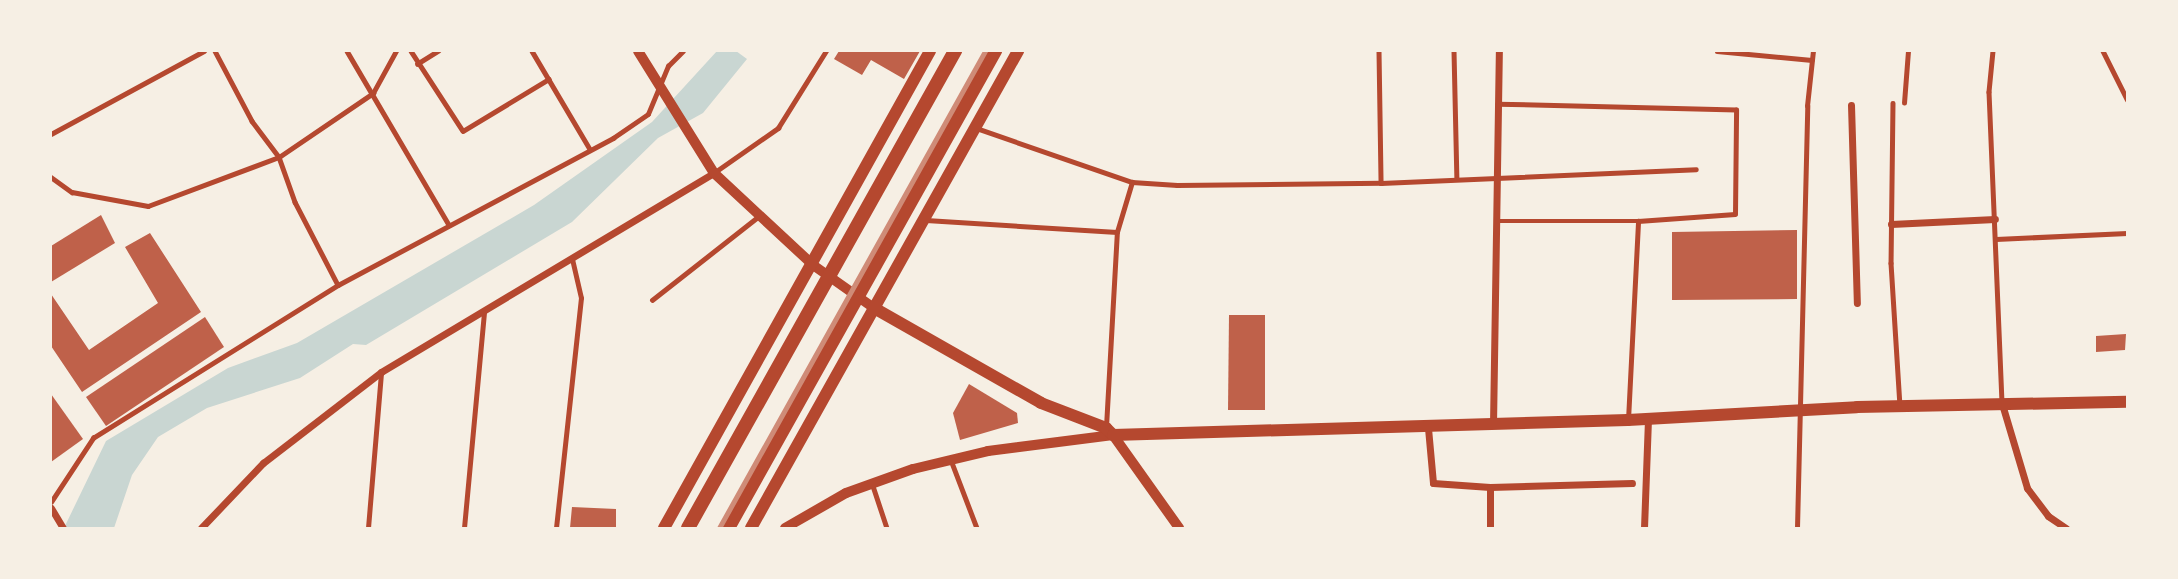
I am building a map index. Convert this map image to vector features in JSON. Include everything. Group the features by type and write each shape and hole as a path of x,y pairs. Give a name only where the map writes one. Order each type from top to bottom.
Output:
{"highway":[{"path":"688,528 955,51"},
{"path":"728,528 995,51"}],"main road":[{"path":"664,528 930,51"},
{"path":"751,528 1018,51"},
{"path":"874,308 1041,403 1109,431 1428,428 1628,421 1900,406 2127,402"}],"street":[{"path":"638,51 711,169 813,265 874,308"},
{"path":"1493,425 1499,51"},
{"path":"1851,104 1857,303"},
{"path":"201,528 263,463 381,372 572,260 711,169"},
{"path":"1891,224 1995,219"},
{"path":"2002,403 2027,488 2048,516 2066,528"},
{"path":"1644,528 1648,419"},
{"path":"1428,428 1433,483 1490,487 1632,483"},
{"path":"785,528 803,523 871,482 951,460 1109,431 1179,528"},
{"path":"1490,487 1490,528"},
{"path":"51,508 61,525"}],"lane":[{"path":"51,134 204,51"},
{"path":"215,51 252,121 279,158 295,202 338,285"},
{"path":"347,51 450,225"},
{"path":"51,177 72,192 148,206 279,158 373,93 396,51"},
{"path":"411,51 463,131 549,79"},
{"path":"417,64 438,51"},
{"path":"532,51 591,149"},
{"path":"51,502 93,438 338,285 591,149 648,114 668,66 683,51"},
{"path":"711,169 778,128 826,51"},
{"path":"1380,51 1381,183"},
{"path":"1454,51 1457,179"},
{"path":"1717,51 1812,60"},
{"path":"1797,528 1797,411 1805,283 1807,106 1813,51"},
{"path":"1904,103 1908,51"},
{"path":"1993,51 1989,92 2002,403"},
{"path":"2103,51 2127,99"},
{"path":"1893,103 1891,224 1900,406"},
{"path":"1497,221 1638,221 1735,214 1736,110 1498,104"},
{"path":"975,128 1132,182 1381,183 1696,169"},
{"path":"1109,431 1117,232 1132,182"},
{"path":"652,300 759,217"},
{"path":"923,220 1117,232"},
{"path":"1628,421 1638,221"},
{"path":"1996,239 2127,233"},
{"path":"556,528 581,298 572,260"},
{"path":"464,528 484,312"},
{"path":"368,528 381,372"},
{"path":"951,460 977,528"},
{"path":"871,482 887,528"}],"shaded area":[{"path":"717,51 736,51 747,59 703,113 658,138 572,222 366,345 353,344 300,378 207,408 158,437 132,475 114,528 64,528 106,441 228,368 297,343 534,205 652,122"}],"building":[{"path":"839,51 920,51 904,79 871,60 862,75 834,59"},
{"path":"101,215 115,243 51,282 51,246"},
{"path":"1797,230 1797,299 1672,300 1672,232"},
{"path":"150,233 201,312 82,392 51,346 51,294 89,350 158,303 125,247"},
{"path":"1229,315 1265,315 1265,410 1228,410"},
{"path":"205,317 224,347 106,426 86,397"},
{"path":"2126,334 2125,350 2096,352 2096,336"},
{"path":"969,384 1017,413 1018,423 960,440 953,413"},
{"path":"51,394 83,439 51,462"},
{"path":"572,507 616,509 616,528 570,528"}],"railway":[{"path":"719,528 985,51"}]}
